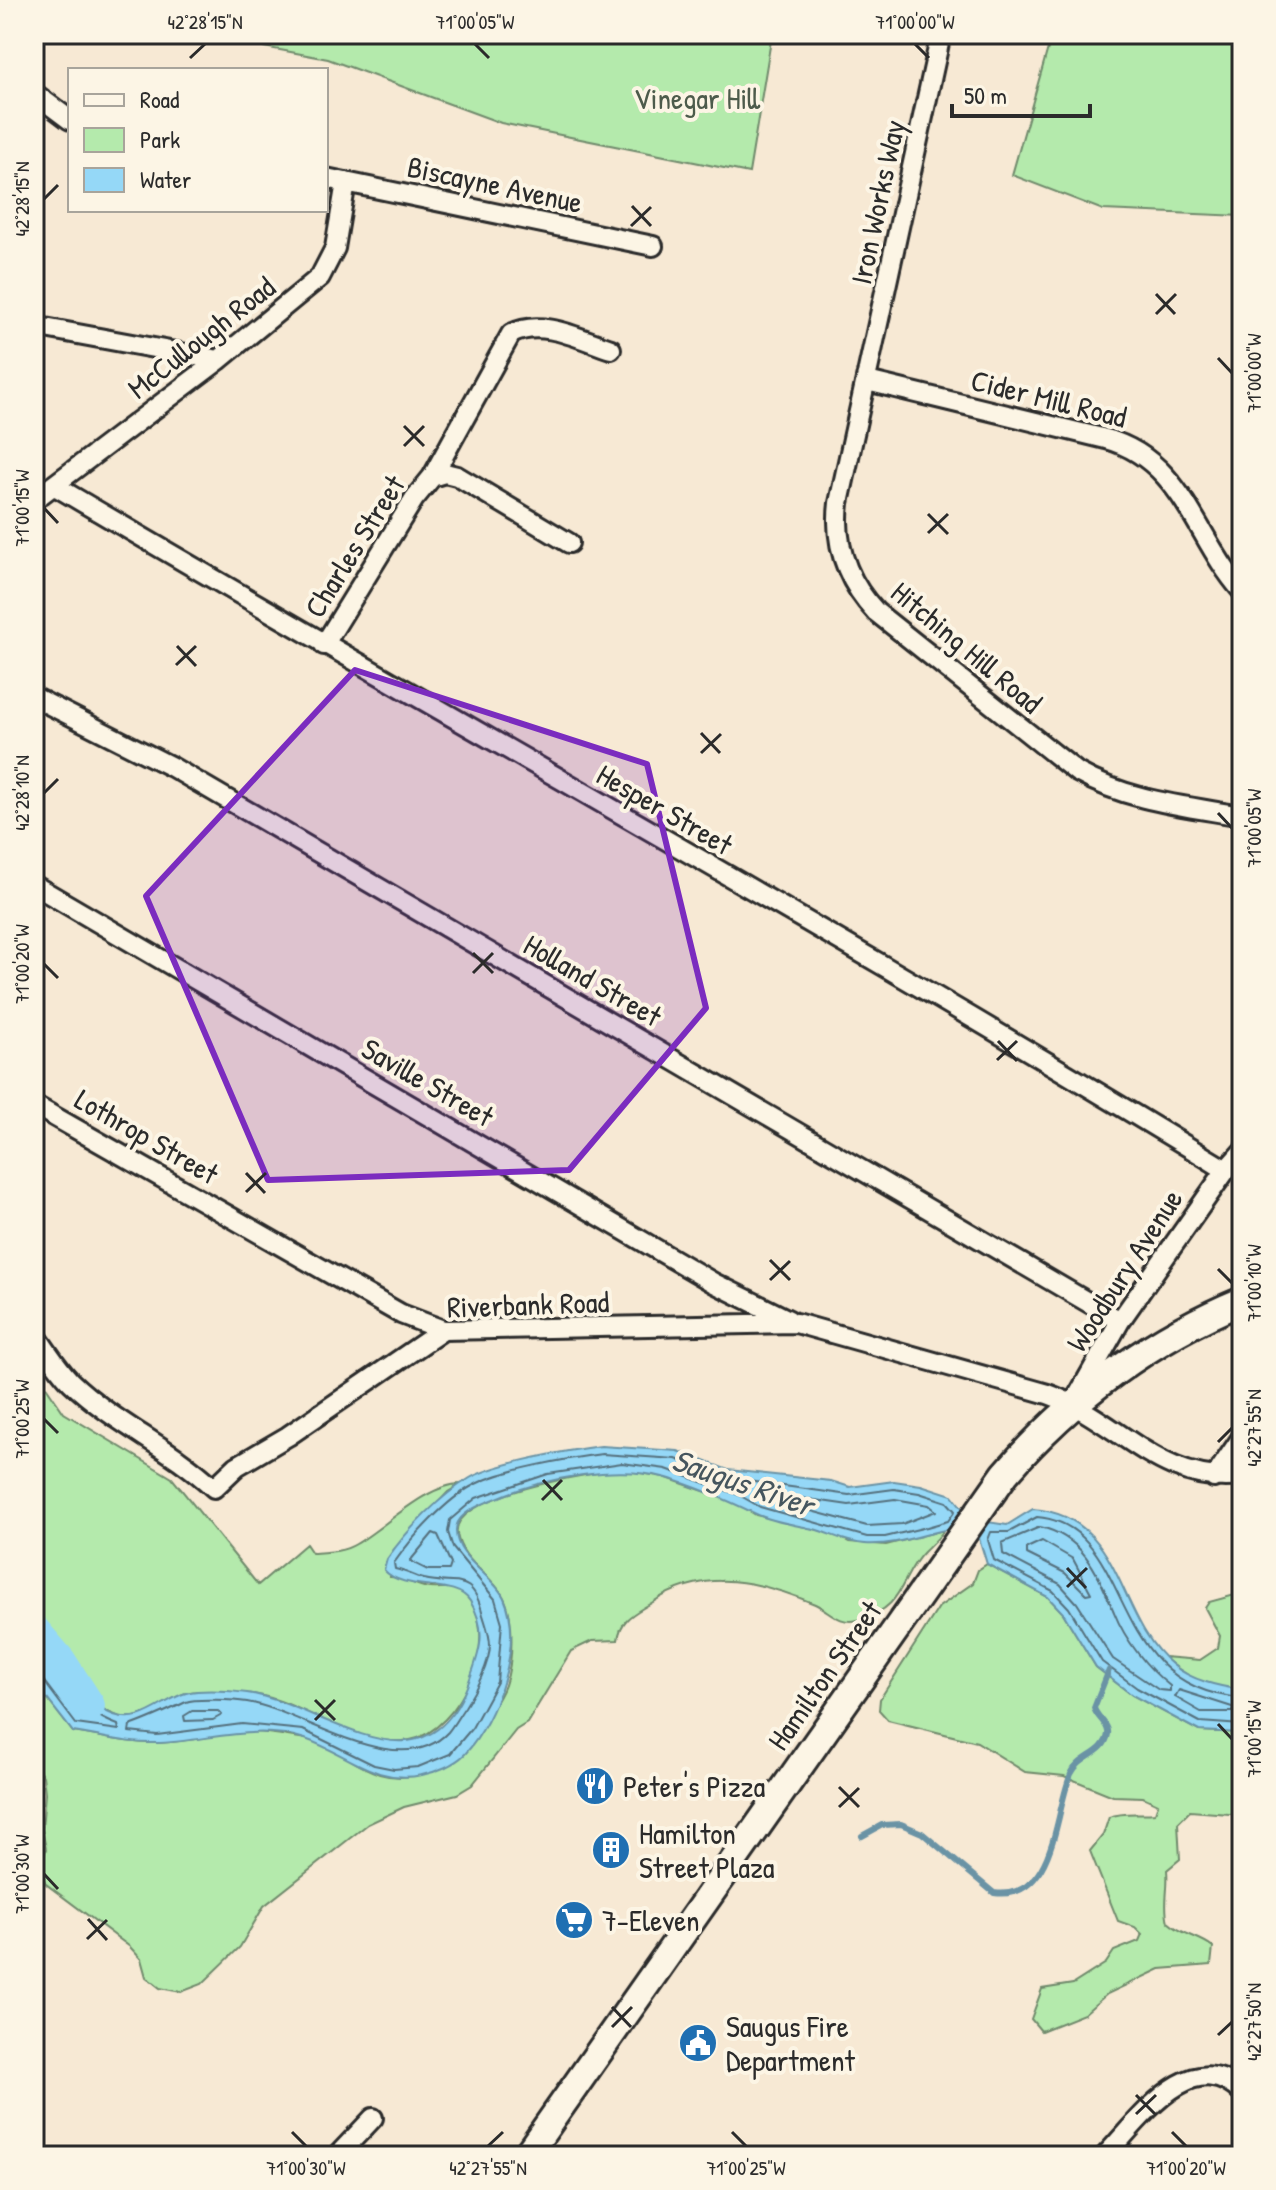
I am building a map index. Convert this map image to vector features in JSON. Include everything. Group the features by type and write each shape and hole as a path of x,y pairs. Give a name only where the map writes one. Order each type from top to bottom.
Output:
{"main road":[{"name":"Hamilton Street","path":"529,2155 955,1544 1042,1432 1073,1403 1174,1334 1242,1301"}],"street":[{"name":"Iron Works Way","path":"867,381 941,34"},
{"path":"34,93 68,118"},
{"name":"Biscayne Avenue","path":"328,178 653,246"},
{"name":"McCullough Road","path":"34,500 219,360 320,277 335,248 346,182"},
{"path":"34,326 219,360"},
{"name":"Charles Street","path":"324,645 414,499 432,477 511,334 521,329 551,329 611,349"},
{"name":"Cider Mill Road","path":"867,381 1106,439 1137,450 1171,479 1242,591"},
{"name":"Hitching Hill Road","path":"867,381 841,491 837,527 844,562 868,603 945,670 1077,772 1104,788 1141,799 1242,816"},
{"path":"432,477 445,473 457,476 569,543"},
{"name":"Hesper Street","path":"55,486 324,645 873,959 1226,1170"},
{"name":"Holland Street","path":"35,700 172,767 1120,1321"},
{"name":"Saville Street","path":"34,885 714,1283 796,1323"},
{"name":"Lothrop Street","path":"34,1105 401,1314 443,1330"},
{"path":"1226,1170 1242,1152"},
{"name":"Woodbury Avenue","path":"1073,1403 1120,1321 1226,1170"},
{"name":"Riverbank Road","path":"34,1333 69,1380 89,1397 181,1458 214,1488 237,1466 288,1436 443,1330 796,1323 847,1340 992,1375 1073,1403 1169,1466 1214,1478 1242,1476"},
{"path":"1214,1478 1242,1437"},
{"path":"1105,2156 1157,2102 1186,2080 1215,2074 1228,2078 1242,2093"},
{"path":"337,2156 373,2118"}],"highlighted area":[{"path":"355,670 647,764 706,1008 569,1170 268,1180 146,896"}],"green space":[{"name":"Vinegar Hill","path":"255,34 772,34 749,173 501,123 328,59 253,45"},
{"path":"1052,34 1242,34 1242,216 1103,210 1012,175"},
{"path":"34,1369 64,1413 172,1478 258,1585 306,1544 312,1553 346,1549 434,1491 461,1484 448,1492 392,1552 390,1577 424,1587 455,1589 464,1594 476,1611 480,1632 478,1655 460,1701 428,1733 410,1740 388,1741 346,1730 264,1696 243,1693 189,1692 146,1714 130,1717 110,1713 97,1705 49,1653 33,1623"},
{"path":"623,1470 664,1477 735,1502 756,1515 835,1534 849,1542 886,1545 944,1530 916,1562 893,1600 874,1615 845,1621 815,1604 774,1589 733,1581 713,1581 673,1591 641,1609 622,1626 618,1640 592,1641 571,1651 527,1723 516,1730 472,1785 457,1794 404,1807 368,1824 264,1906 240,1947 202,1984 181,1992 160,1988 146,1977 141,1959 130,1947 46,1884 40,1869 46,1849 42,1829 45,1793 43,1776 34,1762 34,1682 73,1732 156,1743 262,1732 316,1742 386,1776 403,1777 434,1771 460,1755 478,1732 503,1690 511,1653 507,1605 498,1588 464,1552 457,1534 461,1520 476,1508 526,1488"},
{"path":"987,1564 1048,1597 1063,1613 1096,1667 1132,1695 1199,1731 1242,1733 1242,1815 1190,1811 1178,1823 1180,1859 1167,1870 1168,1922 1213,1947 1211,1965 1160,1969 1107,1994 1084,2014 1041,2031 1031,2019 1042,1989 1073,1984 1106,1963 1114,1951 1139,1941 1142,1934 1135,1927 1118,1921 1090,1851 1103,1835 1109,1817 1155,1813 1158,1804 1143,1797 1113,1796 1064,1776 1025,1772 977,1742 888,1720 879,1710 880,1699 939,1607 973,1583 978,1570"},
{"path":"1242,1593 1242,1696 1200,1681 1164,1657 1200,1660 1218,1648 1220,1636 1205,1608 1209,1602"}],"water":[{"path":"601,1446 678,1451 728,1470 831,1481 850,1487 894,1481 921,1485 952,1495 963,1509 953,1528 899,1541 865,1544 770,1519 690,1485 647,1474 604,1473 558,1479 478,1506 457,1524 457,1540 468,1558 504,1598 511,1636 509,1658 497,1701 477,1739 456,1762 422,1775 405,1777 375,1772 320,1745 287,1735 249,1733 145,1743 73,1732 34,1682 34,1627 78,1690 101,1709 114,1715 134,1717 186,1693 233,1692 277,1701 370,1737 400,1741 427,1736 450,1717 469,1681 479,1651 479,1622 470,1601 463,1594 393,1577 384,1570 387,1559 425,1514 470,1478 515,1462"},
{"path":"1033,1509 1063,1516 1086,1530 1116,1572 1154,1645 1173,1665 1197,1679 1242,1690 1242,1733 1199,1731 1132,1695 1096,1667 1063,1613 1048,1597 987,1564 979,1538 988,1522 1007,1525"}],"waterway":[{"name":"Saugus River","path":"34,1632 59,1661 88,1706"},
{"path":"862,1836 882,1825 901,1824 922,1833 994,1893 1014,1892 1030,1883 1050,1850 1071,1774 1106,1741 1107,1727 1094,1708 1109,1670"}],"place":[{"name":"Peter's Pizza","path":"595,1786"},
{"name":"Hamilton Street Plaza","path":"611,1850"},
{"name":"7-Eleven","path":"574,1920"},
{"name":"Saugus Fire Department","path":"698,2043"}]}
